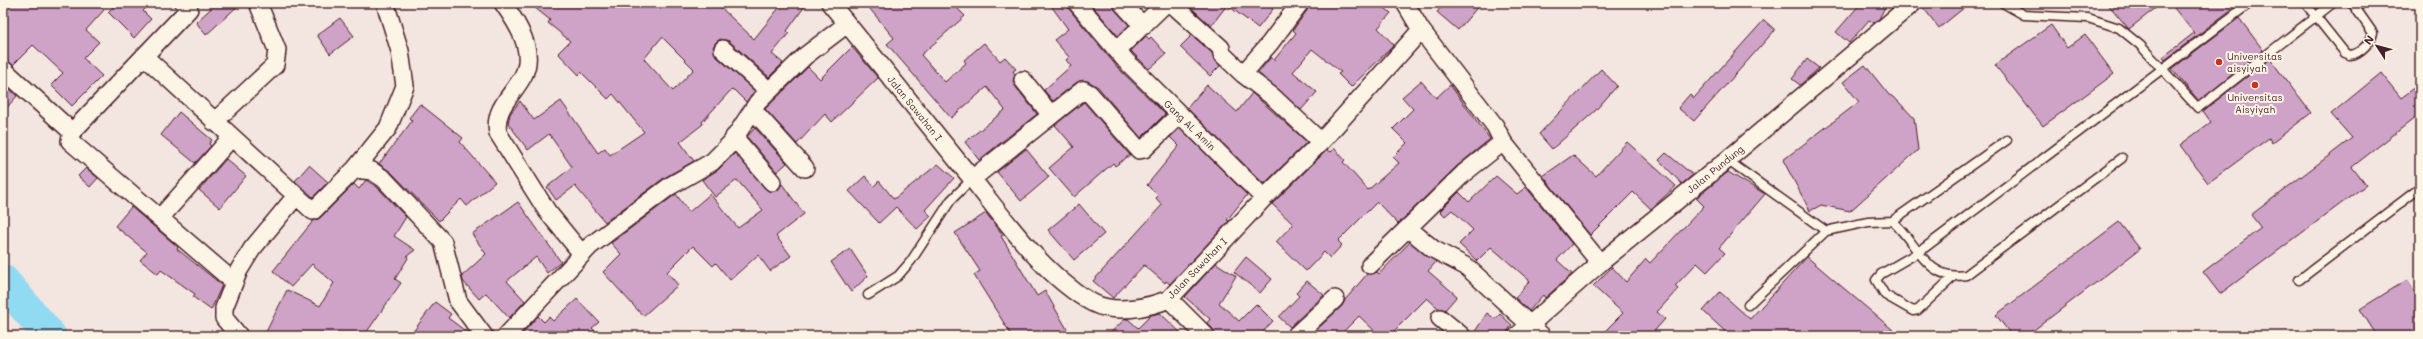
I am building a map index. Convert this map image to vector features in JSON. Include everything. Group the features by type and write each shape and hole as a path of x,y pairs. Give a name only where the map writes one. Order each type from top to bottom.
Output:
{"street":[{"path":"214,122 275,64 276,50 258,3"},
{"path":"144,56 231,138 313,211 355,169 388,128 405,86 400,51 386,3"},
{"path":"503,3 522,32 527,63 524,75 501,108 496,126 498,133 547,211 582,254"},
{"name":"Jalan Sawahan I","path":"830,3 1007,224 1065,283 1093,303 1111,308 1156,305 1169,299 1264,198 1321,142 1421,30"},
{"name":"Gang AL Amin","path":"1077,3 1117,50 1179,115 1264,198"},
{"path":"1122,3 1143,26"},
{"path":"1117,50 1166,3"},
{"path":"1171,3 1221,48 1222,54 1243,74 1273,97 1321,142"},
{"path":"1243,74 1300,3"},
{"path":"1405,3 1421,30 1495,126 1503,142 1600,263"},
{"name":"Jalan Pundung","path":"1517,336 1529,323 1600,263 1726,160 1913,3"},
{"path":"190,5 72,132 70,141 234,282"},
{"path":"506,336 582,254 670,186 712,162 734,137 753,110 769,91 805,56 847,24"},
{"path":"723,50 769,91"},
{"path":"3,69 72,132"},
{"path":"1023,80 1051,115"},
{"path":"972,179 1080,91 1086,90 1139,150 1144,149 1179,115"},
{"path":"753,110 805,168"},
{"path":"734,137 772,182"},
{"path":"160,218 231,138"},
{"path":"1370,265 1464,173 1503,142"},
{"path":"355,169 372,171 384,179 443,242 458,301 484,336"},
{"path":"239,336 224,318 224,308 234,282 252,250 296,196"},
{"path":"1408,228 1433,249 1467,267 1542,336"},
{"path":"1169,299 1206,336"},
{"path":"1295,336 1335,299"},
{"path":"1440,318 1462,336"}],"lane":[{"path":"2003,3 2024,15 2088,18 2118,28 2140,45 2161,70 2198,108 2333,3"},
{"path":"1953,277 1913,312 1886,296 1877,285 1878,277 1919,252 2250,3"},
{"path":"2305,3 2345,53 2355,54 2371,39 2373,33 2352,3"},
{"path":"1748,305 1826,231 1868,222 1892,221 2007,140"},
{"path":"1892,221 1905,233 1927,264 1936,271 1953,277 1966,275 2122,158"},
{"path":"1726,160 1826,231"},
{"path":"868,296 898,276 911,261 951,200 972,179"},
{"path":"2298,280 2420,188"}],"building":[{"path":"3,3 96,3 104,10 86,30 99,42 83,58 102,76 72,106 51,85 63,73 33,45 13,65 3,59"},
{"path":"117,3 151,3 143,11 151,19 134,38 108,12"},
{"path":"217,3 241,3 206,35 196,22"},
{"path":"529,3 716,3 754,39 783,3 807,3 787,31 789,33 772,54 783,63 769,77 729,41 720,39 716,42 713,47 716,56 755,91 746,102 734,90 730,91 702,122 703,124 680,142 694,161 664,178 605,222 575,186 556,200 547,187 572,167 549,134 528,150 508,123 510,114 520,101 534,120 561,101 598,153 605,148 610,155 644,132 613,94 608,99 581,72 579,75 558,53 570,41 548,23 550,20","holes":["662,37 694,69 673,91 644,59"]},
{"path":"865,3 952,3 965,16 921,55 945,82 966,63 964,60 984,43 1000,61 1005,57 1016,69 1013,71 1015,74 1013,81 1015,86 1037,114 979,160 965,142 1005,110 987,87 951,118 887,44 894,38"},
{"path":"1049,3 1067,3 1069,9 1118,68 1165,114 1141,138 1098,87 1088,81 1077,82 1053,101 1044,90 1071,66 1066,60 1069,57 1054,40 1068,29"},
{"path":"1090,3 1112,3 1115,10 1129,25 1118,36"},
{"path":"1186,3 1265,3 1273,9 1258,28 1227,5 1211,26"},
{"path":"1310,3 1379,3 1391,13 1378,28 1394,45 1351,87 1338,74 1341,72 1312,49 1293,72 1317,92 1301,110 1258,73 1271,57 1274,60 1296,33 1293,30 1308,9"},
{"path":"1445,3 1481,3 1458,30 1437,12"},
{"path":"1861,3 1887,3 1879,19 1874,23 1869,20 1849,43 1836,32"},
{"path":"1923,3 1970,3 1939,28 1922,6"},
{"path":"2107,3 2162,3 2129,29"},
{"path":"2170,3 2227,3 2232,9 2165,60 2163,57 2194,33"},
{"path":"340,18 354,36 330,54 317,35"},
{"path":"2239,18 2263,50 2199,101 2172,69"},
{"path":"1764,20 1775,30 1694,121 1678,108 1690,94 1694,98"},
{"path":"2051,25 2067,48 2085,35 2114,74 2043,126 1995,65"},
{"path":"1192,35 1212,53 1220,66 1210,76 1180,47"},
{"path":"1146,36 1149,39 1151,37 1166,54 1149,69 1131,51"},
{"path":"852,47 878,78 832,122 825,114 797,144 765,109 808,67 820,79"},
{"path":"1807,59 1819,68 1800,85 1792,79"},
{"path":"2270,59 2311,113 2272,143 2269,138 2208,183 2180,145 2211,122 2203,111"},
{"path":"1865,65 1889,95 1894,97 1914,118 1918,150 1850,211 1821,205 1810,211 1783,160 1859,102 1843,82"},
{"path":"1601,69 1617,86 1595,111 1552,149 1539,134"},
{"path":"2381,73 2401,98 2420,84 2420,114 2352,167 2366,185 2220,294 2203,272 2261,228 2251,215 2352,138 2331,114"},
{"path":"1421,81 1436,98 1450,85 1490,139 1457,166 1398,224 1377,202 1338,241 1342,245 1330,258 1324,252 1306,271 1276,242 1293,224 1272,204 1327,150 1330,152 1334,148 1345,160 1343,162 1368,190 1399,163 1393,157 1407,143 1393,129 1413,109 1402,97"},
{"path":"3,83 17,96 3,112"},
{"path":"1207,85 1237,112 1252,93 1307,142 1264,184 1187,108"},
{"path":"1084,102 1130,155 1115,166 1113,163 1074,197 1049,168 1074,147 1055,125"},
{"path":"420,104 463,138 460,142 495,182 467,206 461,199 439,221 391,172 379,164 412,121 409,118"},
{"path":"179,112 212,140 209,144 211,146 195,163 161,135"},
{"path":"755,128 787,163 777,172 747,137"},
{"path":"1180,128 1247,195 1227,220 1229,221 1170,284 1166,281 1165,283 1144,265 1113,298 1093,281 1162,205 1156,198 1158,196 1147,185 1179,146 1170,137"},
{"path":"1627,142 1676,186 1651,209 1633,192 1590,235 1543,176 1573,155 1596,176"},
{"path":"1026,149 1049,177 1021,201 997,172"},
{"path":"735,153 768,191 778,190 782,184 804,214 776,236 791,256 770,271 758,255 730,280 716,263 713,266 693,246 667,272 678,285 643,316 603,272 621,254 611,243 676,194 689,212 710,194 738,228 763,210 737,180 715,197 702,180 719,169"},
{"path":"1666,153 1693,175 1682,184 1659,160"},
{"path":"226,159 246,176 220,208 199,190"},
{"path":"938,164 954,178 925,210 931,216 917,229 896,207 879,223 849,191 865,176 874,186 879,181 894,199"},
{"path":"309,165 328,182 313,197 295,181"},
{"path":"86,168 98,178 90,187 78,176"},
{"path":"1728,172 1765,194 1719,248 1725,253 1707,272 1697,263 1675,286 1678,289 1657,312 1665,319 1650,336 1600,336 1623,313 1593,286 1612,267 1626,282 1646,259 1650,263 1704,206 1696,198"},
{"path":"1496,176 1517,194 1526,187 1572,244 1557,260 1572,274 1545,298 1543,295 1529,311 1515,298 1530,281 1491,247 1477,261 1459,244 1473,230 1452,210 1445,216 1440,211 1459,192 1469,202"},
{"path":"366,180 377,187 406,217 394,236 415,250 407,256 408,258 395,279 401,283 364,336 264,336 287,290 320,306 334,283 312,264 291,287 273,271 313,221 320,218 354,184 359,189"},
{"path":"518,202 561,262 547,273 536,257 507,281 525,301 509,318 486,293 479,299 463,281 462,276 486,254 472,234"},
{"path":"1079,204 1104,234 1074,260 1048,230"},
{"path":"131,207 178,247 177,249 222,285 211,310 193,297 195,294 161,270 158,274 140,260 147,252 115,226"},
{"path":"986,213 1003,235 1001,236 1037,296 1045,291 1071,336 1012,336 974,275 980,271 955,233"},
{"path":"2119,222 2140,249 2026,336 2012,336 1996,315"},
{"path":"1410,242 1436,262 1428,271 1457,296 1445,310 1438,308 1427,298 1389,336 1380,336 1359,316 1339,336 1310,336 1342,306 1345,300 1367,274 1377,272 1379,274"},
{"path":"850,249 868,276 851,292 831,262"},
{"path":"1246,257 1272,279 1260,293 1234,272"},
{"path":"1807,257 1900,336 1730,336 1703,311 1720,292 1750,319"},
{"path":"1216,263 1236,276 1219,303 1239,321 1256,304 1273,321 1259,336 1216,336 1213,329 1207,323 1210,319 1185,297"},
{"path":"2407,280 2420,301 2420,336 2377,336 2360,309"},
{"path":"1307,281 1324,295 1290,327 1279,317 1299,296 1296,293"},
{"path":"577,299 599,322 592,328 600,336 527,336 523,333 538,316 544,322 549,317 553,321"},
{"path":"435,302 451,314 448,318 472,336 410,336"},
{"path":"1160,313 1184,336 1107,336 1125,319 1128,319 1138,328 1151,315"},
{"path":"1487,313 1495,319 1500,314 1512,325 1504,336 1472,336"}],"waterway":[{"path":"3,281 50,336"}],"place":[{"name":"Universitas aisyiyah","path":"2219,62"},
{"name":"Universitas Aisyiyah","path":"2255,85"}]}
